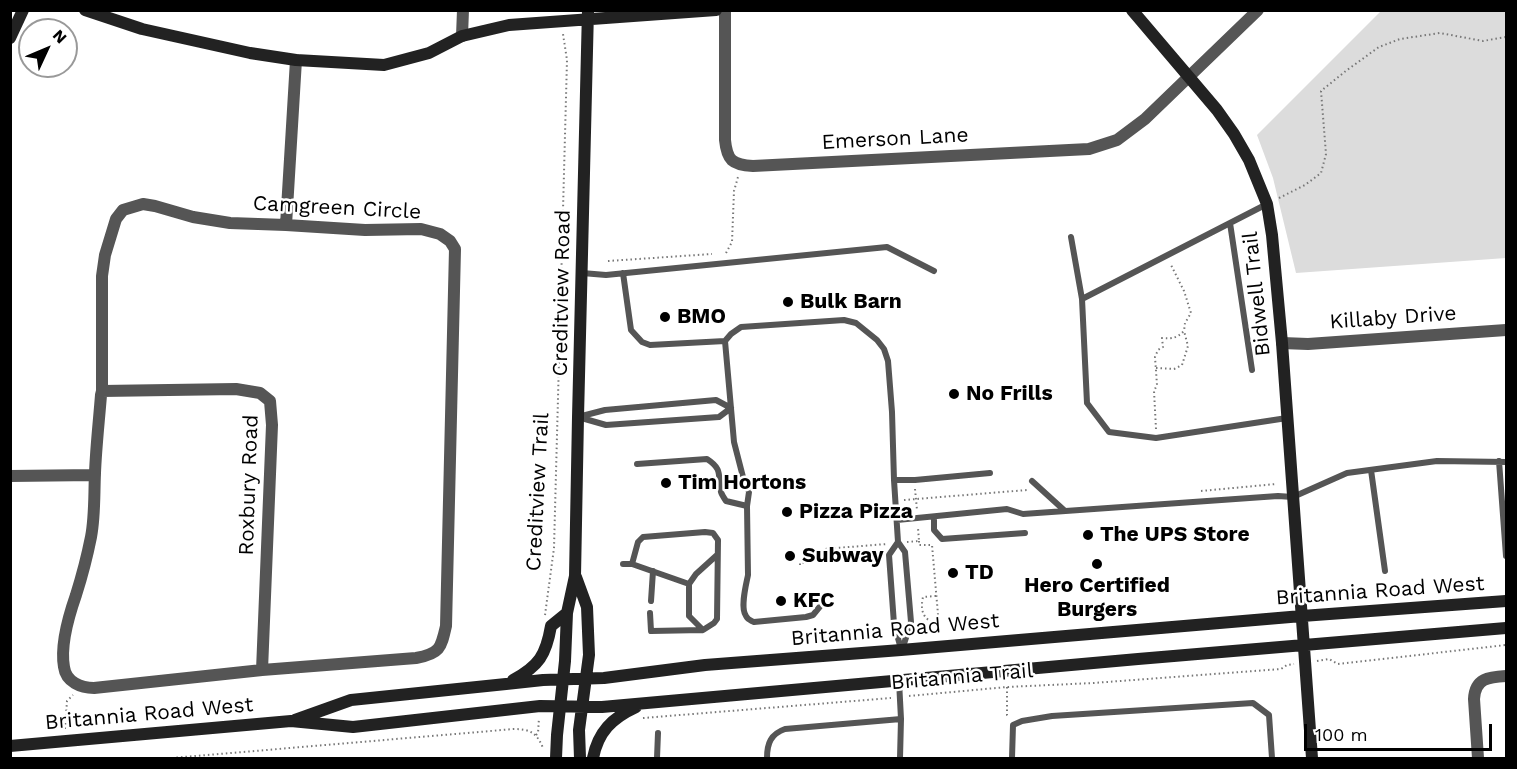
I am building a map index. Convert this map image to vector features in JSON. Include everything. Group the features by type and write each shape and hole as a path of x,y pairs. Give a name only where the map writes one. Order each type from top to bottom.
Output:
{"main road":[{"path":"10,38 22,10"},
{"path":"85,10 141,29 250,53 297,60 384,64 429,53 462,36 509,25 588,15 716,10"},
{"name":"Bidwell Trail","path":"1132,10 1234,134 1249,160 1266,204 1272,235 1282,343 1312,759"},
{"name":"Creditview Road","path":"556,759 567,613 575,576 588,15"},
{"name":"Creditview Road","path":"575,576 587,608 589,655 579,730 580,759"},
{"name":"Britannia Road West","path":"291,721 351,700 506,684 604,678 705,665 1506,601"},
{"path":"506,684 525,674 538,662 548,644 551,626 567,613"},
{"name":"Britannia Road West","path":"10,746 291,721 353,727 540,706 602,707 1506,628"},
{"path":"594,759 595,746 606,729 624,713 646,703"}],"street":[{"path":"462,36 463,10"},
{"path":"725,10 725,140 727,154 741,166"},
{"name":"Emerson Lane","path":"741,166 1089,149 1117,140 1145,119 1258,10"},
{"path":"285,225 297,60"},
{"name":"Camgreen Circle","path":"143,204 193,217 230,223 365,230 421,230 440,234 450,241 454,249 446,626 441,646 426,657 262,670 94,688 84,688 70,680 63,665 64,641 91,535 102,391 102,276 105,255 116,219 123,210 143,204"},
{"name":"Killaby Drive","path":"1282,343 1308,344 1506,330"},
{"name":"Roxbury Road","path":"102,391 236,389 260,393 270,401 272,425 262,670"},
{"path":"10,476 95,475"},
{"path":"1478,759 1475,689 1478,684 1488,678 1506,676"}],"lane":[{"path":"1082,299 1266,204"},
{"path":"1230,223 1251,370"},
{"path":"1071,237 1082,299 1087,403 1109,432 1156,438 1288,418"},
{"path":"582,273 606,275 887,247 934,271"},
{"path":"623,273 631,330 642,342 650,345 725,341"},
{"path":"822,604 813,615 806,617 754,622 745,616 743,609 748,575 747,506 750,492 742,477 734,442 725,341 741,327 844,320 856,323 877,340 884,349 888,361 892,412 898,542 905,552 911,622 901,650"},
{"path":"578,417 605,410 716,400 730,408"},
{"path":"578,417 606,425 719,417 730,408"},
{"path":"637,464 707,459 719,470 721,491 726,501 747,506"},
{"path":"897,520 1006,509 1023,514 1293,496 1347,473 1437,460 1506,462"},
{"path":"1499,461 1506,556"},
{"path":"1371,470 1385,571"},
{"path":"894,480 990,473"},
{"path":"1032,481 1066,511"},
{"path":"934,516 934,530 942,539 1025,533"},
{"path":"632,564 638,542 643,537 705,531 713,534 718,540 717,619 714,623 703,630 651,631 650,613"},
{"path":"898,542 889,555 894,624 901,650"},
{"path":"703,630 689,616 689,584 696,574 718,554"},
{"path":"623,564 632,564 689,584"},
{"path":"651,602 653,571"},
{"path":"899,681 900,759"},
{"path":"1012,759 1013,725 1022,721 1053,716 1253,703 1269,715 1272,759"},
{"path":"767,759 769,743 776,732 785,729 901,719"},
{"path":"657,733 657,759"}],"path":[{"path":"1266,204 1321,173 1326,154 1321,91 1379,47 1400,39 1440,33 1483,41 1506,37"},
{"name":"Creditview Trail","path":"544,619 554,548 567,60 563,37"},
{"path":"727,253 732,242 734,191 741,166"},
{"path":"608,261 715,254"},
{"path":"1156,368 1174,369 1182,365 1188,346 1184,331 1185,323 1191,313 1184,291 1166,256"},
{"path":"1156,438 1155,357 1158,350 1163,347 1162,338 1173,339 1184,331"},
{"path":"915,480 919,545 932,544 936,596 938,624 924,616 921,606 923,597 936,596"},
{"path":"1193,492 1276,484"},
{"path":"895,500 1028,490"},
{"path":"800,565 800,563 825,561 824,549 919,541"},
{"path":"1329,659 1338,664 1506,645"},
{"name":"Britannia Trail","path":"639,719 1007,687 1281,669 1287,665"},
{"path":"64,741 67,701 81,686"},
{"path":"1007,687 1007,715 1013,725"},
{"path":"172,759 514,729 526,729 537,734 539,740 542,738"}],"shaded area":[{"path":"1382,10 1506,11 1506,258 1296,273 1273,178 1257,135"}],"place":[{"name":"Bulk Barn","path":"788,302"},
{"name":"BMO","path":"665,317"},
{"name":"No Frills","path":"954,394"},
{"name":"Tim Hortons","path":"666,483"},
{"name":"Pizza Pizza","path":"787,512"},
{"name":"The UPS Store","path":"1088,535"},
{"name":"Subway","path":"790,556"},
{"name":"Hero Certified Burgers","path":"1097,564"},
{"name":"TD","path":"953,573"},
{"name":"KFC","path":"781,601"}]}
